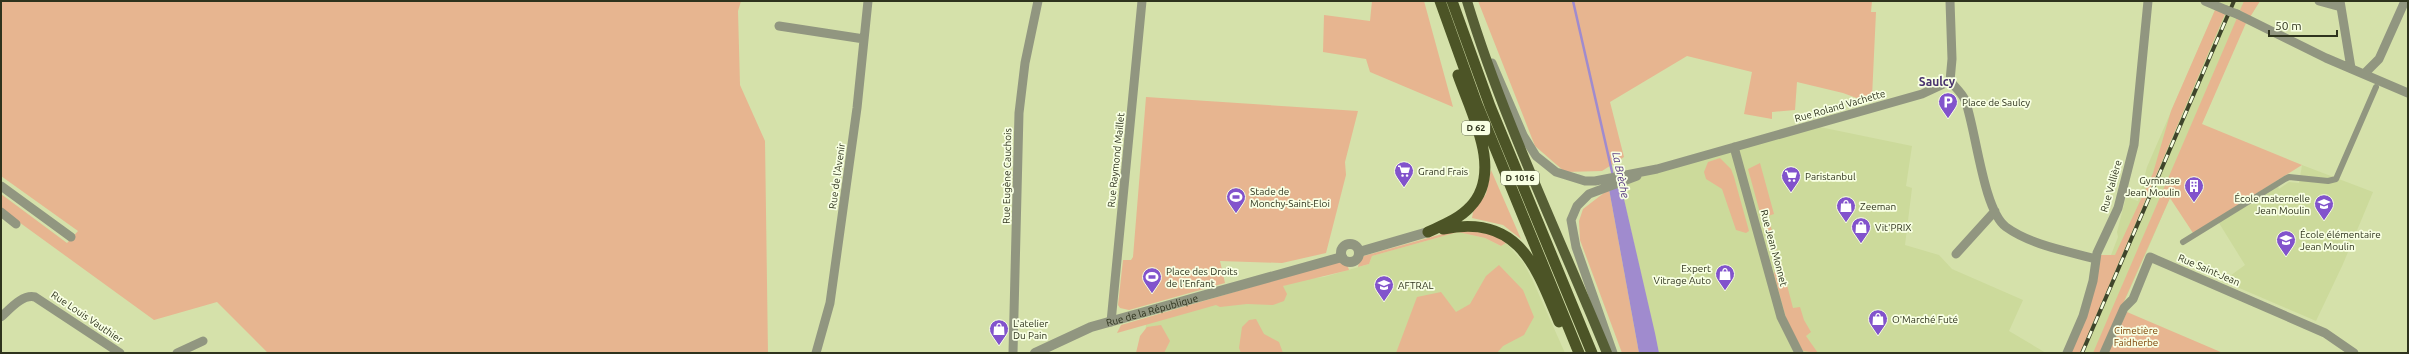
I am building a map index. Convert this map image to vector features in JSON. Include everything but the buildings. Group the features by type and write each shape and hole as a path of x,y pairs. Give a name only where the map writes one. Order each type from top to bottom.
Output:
{"highway":[{"name":"D 62","path":"1428,232 1458,217 1469,208 1479,194 1485,174 1482,148 1454,64 1439,1"},
{"name":"D 1016","path":"1439,1 1476,104 1579,353"},
{"name":"D 1016","path":"1452,1 1490,106 1592,353"},
{"name":"D 62","path":"1428,232 1476,225 1494,230 1516,244 1527,256 1539,277 1572,353"}],"main road":[{"path":"1467,1 1515,133 1607,353"}],"street":[{"name":"Rue de l'Avenir","path":"816,353 830,302 857,108 868,1"},
{"name":"Rue Eugène Cauchois","path":"1013,353 1020,113 1025,67 1038,1"},
{"name":"Rue Raymond Maillet","path":"1111,322 1142,1"},
{"path":"1950,1 1952,59 1950,81 1965,100 1995,211 2005,226 2019,234 2096,259"},
{"name":"Rue Vallière","path":"2067,353 2083,316 2093,281 2096,259 2118,208 2134,145 2148,1"},
{"path":"2205,1 2237,14 2351,68 2408,93"},
{"path":"2319,1 2341,4 2351,68"},
{"path":"2364,74 2380,59 2405,1"},
{"path":"1473,21 1523,135 1536,156 1550,169 1568,178 1604,184"},
{"path":"779,26 864,39"},
{"name":"Rue Roland Vachette","path":"1604,184 1922,94 1950,81"},
{"path":"2183,242 2285,179 2289,178 2328,182 2336,179 2376,87"},
{"name":"Rue Jean Monnet","path":"1734,147 1781,317 1799,353"},
{"path":"1604,184 1580,202 1574,211 1571,225 1576,247 1613,353"},
{"path":"1,186 71,237"},
{"path":"1956,254 1995,211"},
{"path":"1,212 16,224"},
{"name":"Rue de la République","path":"1035,353 1080,331 1342,257 1342,251 1346,245 1355,245 1359,252 1428,232"},
{"name":"Rue Saint-Jean","path":"2104,353 2124,308 2133,299 2150,257 2326,333 2354,353"},
{"name":"Rue Louis Vauthier","path":"1,317 21,300 35,296 120,353"},
{"path":"177,353 203,341"}],"shaded area":[{"path":"2219,1 2260,1 2243,28 2147,251 2101,353 2070,353 2101,255 2111,255 2118,237 2117,232 2126,197 2138,201 2147,167"},
{"path":"1810,125 1912,146 1906,186 1912,188 1905,245 1939,255 1952,269 2023,300 2009,331 2046,353 1659,353 1620,183"},
{"name":"École élémentaire Jean Moulin","path":"2302,165 2373,192 2343,264 2316,321 2223,281 2245,265 2219,223 2278,186 2279,189 2289,182 2299,183"},
{"name":"La Brèche","path":"1621,186 1659,353 1639,353 1609,189"},
{"name":"AFTRAL","path":"1458,232 1485,238 1501,246 1506,243 1523,262 1565,353 1144,353 1146,324 1306,279 1324,277 1369,264 1372,256"}],"green space":[{"path":"1,1 741,1 738,11 740,85 765,141 768,353 268,353 217,302 154,320 1,209 1,194 67,243 78,231 1,176"},
{"path":"1372,1 1424,1 1453,107 1370,72 1366,59 1323,52 1324,15 1370,21"},
{"path":"1478,1 1872,1 1871,12 1876,12 1872,97 1862,100 1843,93 1797,82 1795,110 1772,112 1772,119 1744,114 1752,72 1687,56 1610,102 1624,157 1602,171 1565,172 1535,146"},
{"path":"2244,1 2260,1 2250,17 2240,10"},
{"path":"2215,10 2225,14 2080,353 2070,353 2101,255 2115,255 2153,173 2171,111"},
{"path":"2237,18 2246,23 2202,124 2302,165 2193,233 2170,198 2101,353 2093,353"},
{"name":"Stade de Monchy-Saint-Eloi","path":"1146,97 1358,111 1345,162 1346,175 1326,253 1282,263 1220,261 1225,283 1129,310 1120,308 1118,305 1123,260 1131,260 1133,257"},
{"path":"1720,158 1731,169 1734,177 1749,231 1746,233 1736,230 1722,189 1706,179 1704,172 1708,162"},
{"path":"1760,163 1774,214 1768,216 1777,250 1770,249 1748,169"},
{"path":"1491,170 1521,239 1503,225 1472,218 1473,212 1486,194"},
{"path":"1609,189 1639,353 1622,353 1580,240 1579,221 1583,209"},
{"path":"1460,229 1494,235 1506,243 1501,246 1485,238 1458,232 1372,256 1369,264 1358,267 1360,257"},
{"path":"1341,261 1347,264 1349,270 1283,286 1287,294 1284,301 1273,305 1247,304 1220,307 1216,305 1117,333 1121,325"},
{"path":"1781,262 1793,308 1800,307 1804,320 1811,332 1806,336 1818,353 1803,351 1787,322 1774,274 1776,267"},
{"path":"1499,265 1523,290 1534,317 1524,335 1503,346 1497,353 1396,353 1417,297 1441,292 1456,312 1470,304 1486,276"},
{"name":"Cimetière Faidherbe","path":"2127,312 2223,353 2108,353"},
{"path":"1256,319 1264,334 1279,342 1283,353 1241,353 1239,348 1242,327 1249,320"},
{"path":"1161,325 1170,341 1164,353 1136,353 1140,336 1147,327"}],"waterway":[{"name":"La Brèche","path":"1573,1 1613,176"}],"railway":[{"path":"2082,353 2234,1"}],"place":[{"name":"Place de Saulcy","path":"1948,119"},
{"name":"Grand Frais","path":"1404,188"},
{"name":"Paristanbul","path":"1791,193"},
{"name":"Gymnase Jean Moulin","path":"2194,203"},
{"name":"Stade de Monchy-Saint-Eloi","path":"1236,214"},
{"name":"École maternelle Jean Moulin","path":"2324,221"},
{"name":"Zeeman","path":"1846,223"},
{"name":"Vit'PRIX","path":"1861,244"},
{"name":"École élémentaire Jean Moulin","path":"2286,257"},
{"name":"Expert Vitrage Auto","path":"1725,291"},
{"name":"Place des Droits de l'Enfant","path":"1152,294"},
{"name":"AFTRAL","path":"1384,302"},
{"name":"O'Marché Futé","path":"1878,336"},
{"name":"L'atelier Du Pain","path":"999,346"}],"district":[{"name":"Saulcy","path":"1937,81"}]}
